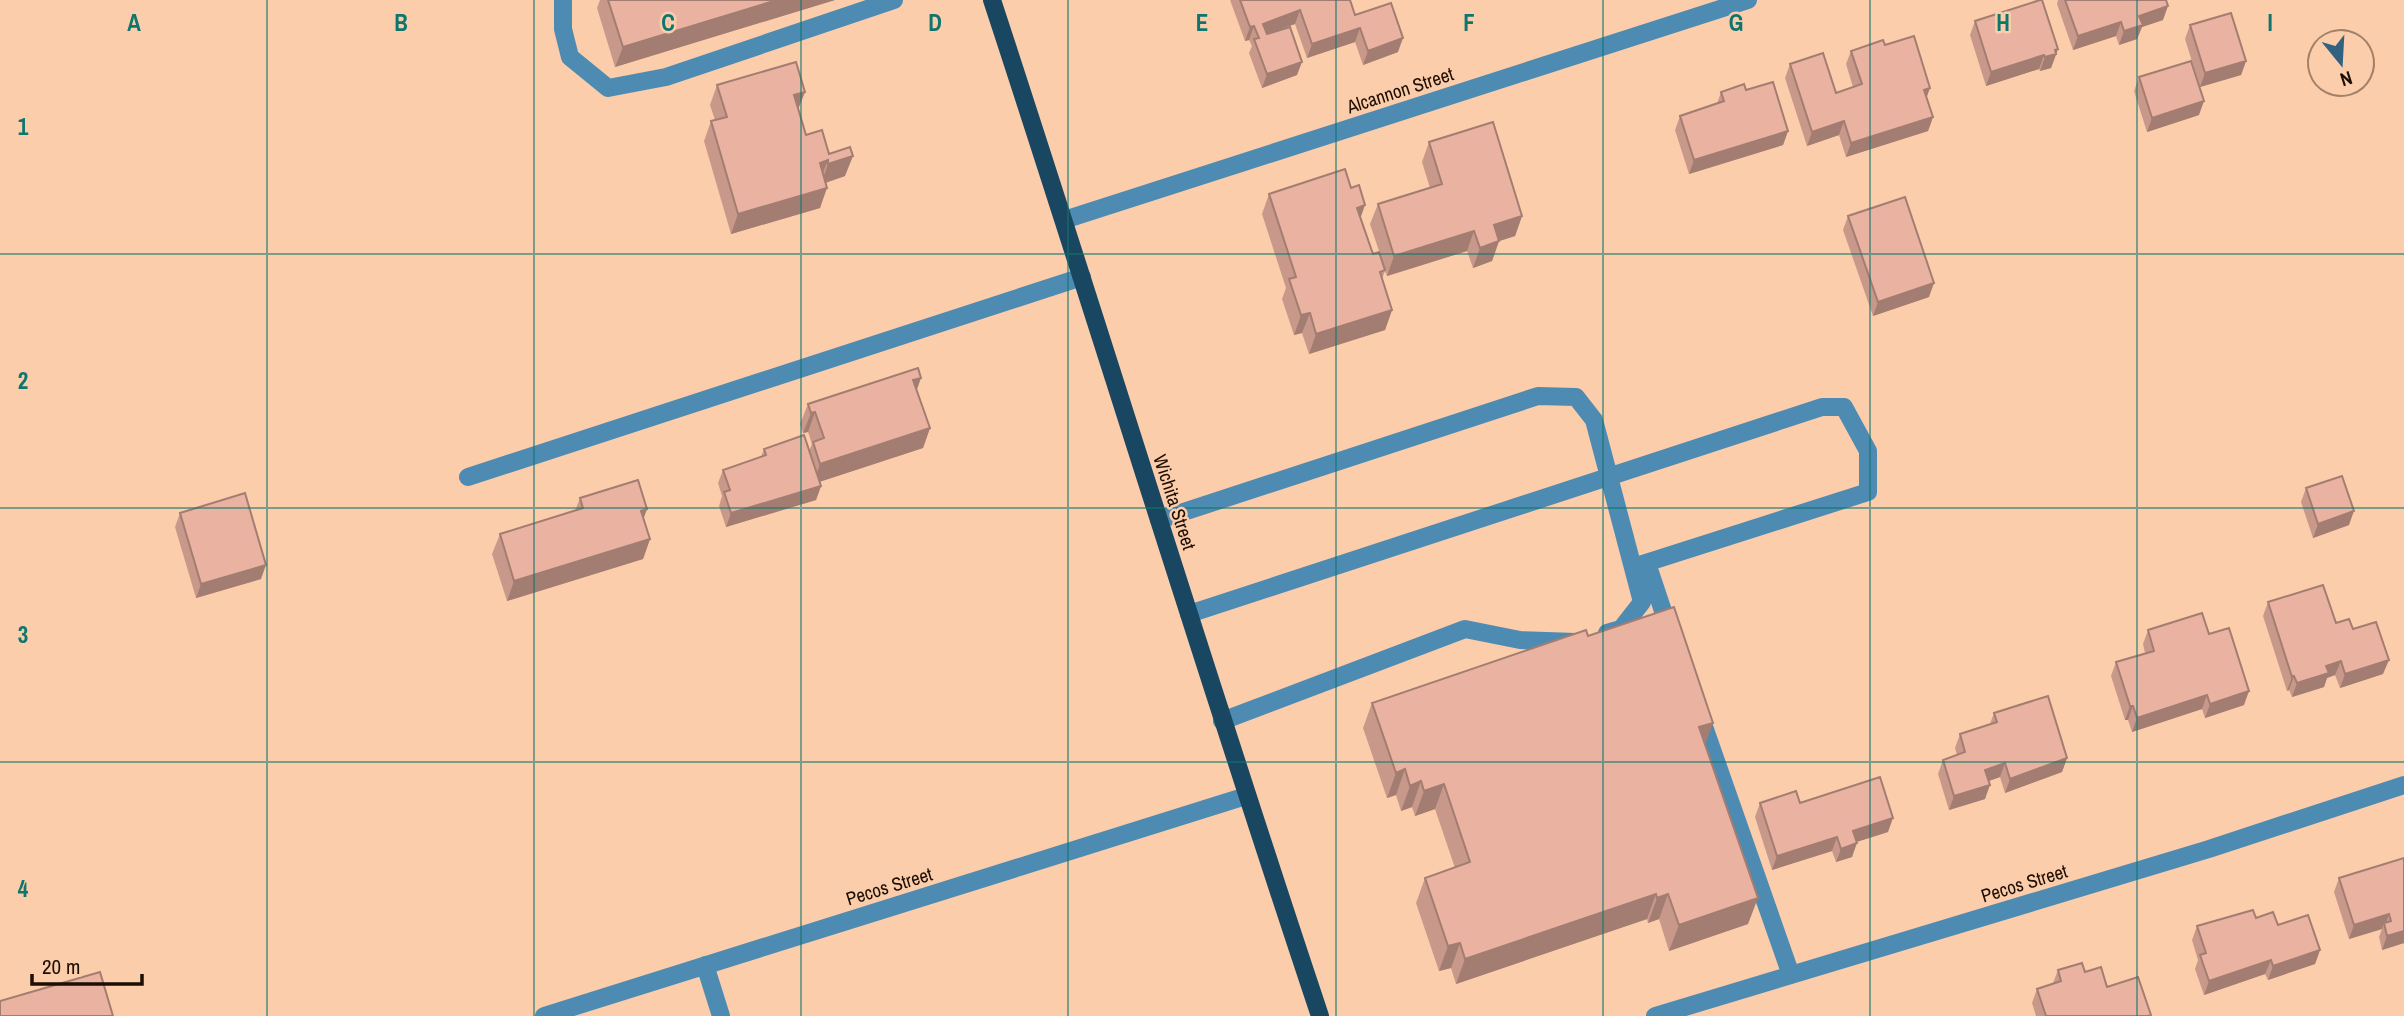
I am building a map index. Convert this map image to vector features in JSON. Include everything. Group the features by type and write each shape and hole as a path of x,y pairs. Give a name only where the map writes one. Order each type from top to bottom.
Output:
{"main road":[{"name":"Wichita Street","path":"992,0 1065,220 1246,796 1320,1016"}],"street":[{"path":"563,0 563,29 570,57 608,89 666,77 894,0"},
{"name":"Alcannon Street","path":"1065,220 1748,0"},
{"path":"468,477 1082,277"},
{"path":"1159,520 1538,397 1576,397 1594,420 1609,478 1640,565 1678,653"},
{"path":"1189,614 1822,407 1844,407 1868,451 1868,492 1640,565"},
{"path":"1222,721 1465,629 1520,640 1581,642 1621,629 1642,602 1640,565"},
{"path":"1696,705 1791,975"},
{"name":"Pecos Street","path":"1655,1016 2209,849 2404,785"},
{"name":"Pecos Street","path":"544,1016 1246,796"},
{"path":"705,965 721,1016"}],"building":[{"path":"608,0 777,0 623,47"},
{"path":"1240,0 1350,0 1355,15 1391,3 1403,38 1368,51 1360,28 1312,44 1300,10 1263,24 1267,34 1290,27 1302,62 1267,74 1254,39 1259,38 1254,26 1250,27"},
{"path":"2040,0 2058,49 2055,50 2056,54 2044,55 1991,72 1975,21"},
{"path":"2065,0 2166,0 2168,6 2139,16 2143,25 2124,31 2121,22 2078,36"},
{"path":"2231,13 2246,61 2205,73 2190,25"},
{"path":"1914,36 1930,88 1924,90 1933,117 1851,143 1844,121 1812,132 1790,64 1823,53 1836,93 1862,84 1851,51 1883,40 1885,45"},
{"path":"2191,61 2204,101 2152,118 2139,77"},
{"path":"796,62 805,92 794,95 806,135 822,130 829,154 850,147 853,156 828,164 828,160 820,163 827,188 738,214 711,121 727,117 717,85"},
{"path":"1773,82 1788,131 1694,160 1680,116 1724,101 1721,92 1744,84 1746,90"},
{"path":"1493,122 1522,216 1494,225 1499,241 1480,248 1474,231 1394,256 1378,204 1442,184 1429,142"},
{"path":"1345,169 1351,188 1359,185 1365,205 1357,208 1373,254 1379,252 1385,270 1380,272 1392,310 1316,334 1310,313 1301,315 1289,279 1296,277 1269,194"},
{"path":"1905,197 1934,283 1878,302 1848,216"},
{"path":"918,368 921,378 913,380 930,428 820,464 813,442 824,438 815,412 811,413 808,404"},
{"path":"804,435 821,486 731,513 724,492 730,490 723,470 766,455 764,449"},
{"path":"2342,476 2354,511 2318,524 2306,488"},
{"path":"638,480 647,509 641,511 650,539 514,581 500,534 583,508 580,498"},
{"path":"245,493 266,565 201,584 180,513"},
{"path":"2323,585 2336,623 2349,619 2353,629 2376,622 2389,660 2345,674 2341,661 2326,666 2329,673 2297,683 2294,676 2292,677 2268,602"},
{"path":"1674,607 1713,723 1699,727 1758,898 1679,925 1668,894 1657,898 1656,894 1465,959 1460,943 1448,946 1425,878 1470,862 1444,784 1424,791 1421,781 1410,786 1405,769 1396,773 1372,703 1586,630 1588,636"},
{"path":"2202,613 2209,634 2229,628 2249,691 2210,704 2207,695 2137,718 2133,706 2130,706 2116,662 2154,651 2148,630"},
{"path":"2048,696 2067,758 2010,779 2005,763 1985,770 1990,785 1954,796 1943,760 1965,752 1960,734 1997,722 1994,713"},
{"path":"1880,777 1893,818 1853,831 1857,843 1841,849 1837,837 1777,856 1760,803 1796,791 1800,803"},
{"path":"2404,858 2404,931 2387,936 2384,923 2391,921 2389,914 2354,925 2339,878"},
{"path":"2253,910 2256,918 2273,912 2278,925 2308,915 2320,950 2273,966 2271,960 2209,981 2200,955 2206,953 2197,926"},
{"path":"2082,963 2085,972 2101,967 2107,987 2138,977 2151,1015 2046,1016 2037,989 2061,981 2058,970"},
{"path":"100,972 113,1016 0,1016 0,1001"}]}
